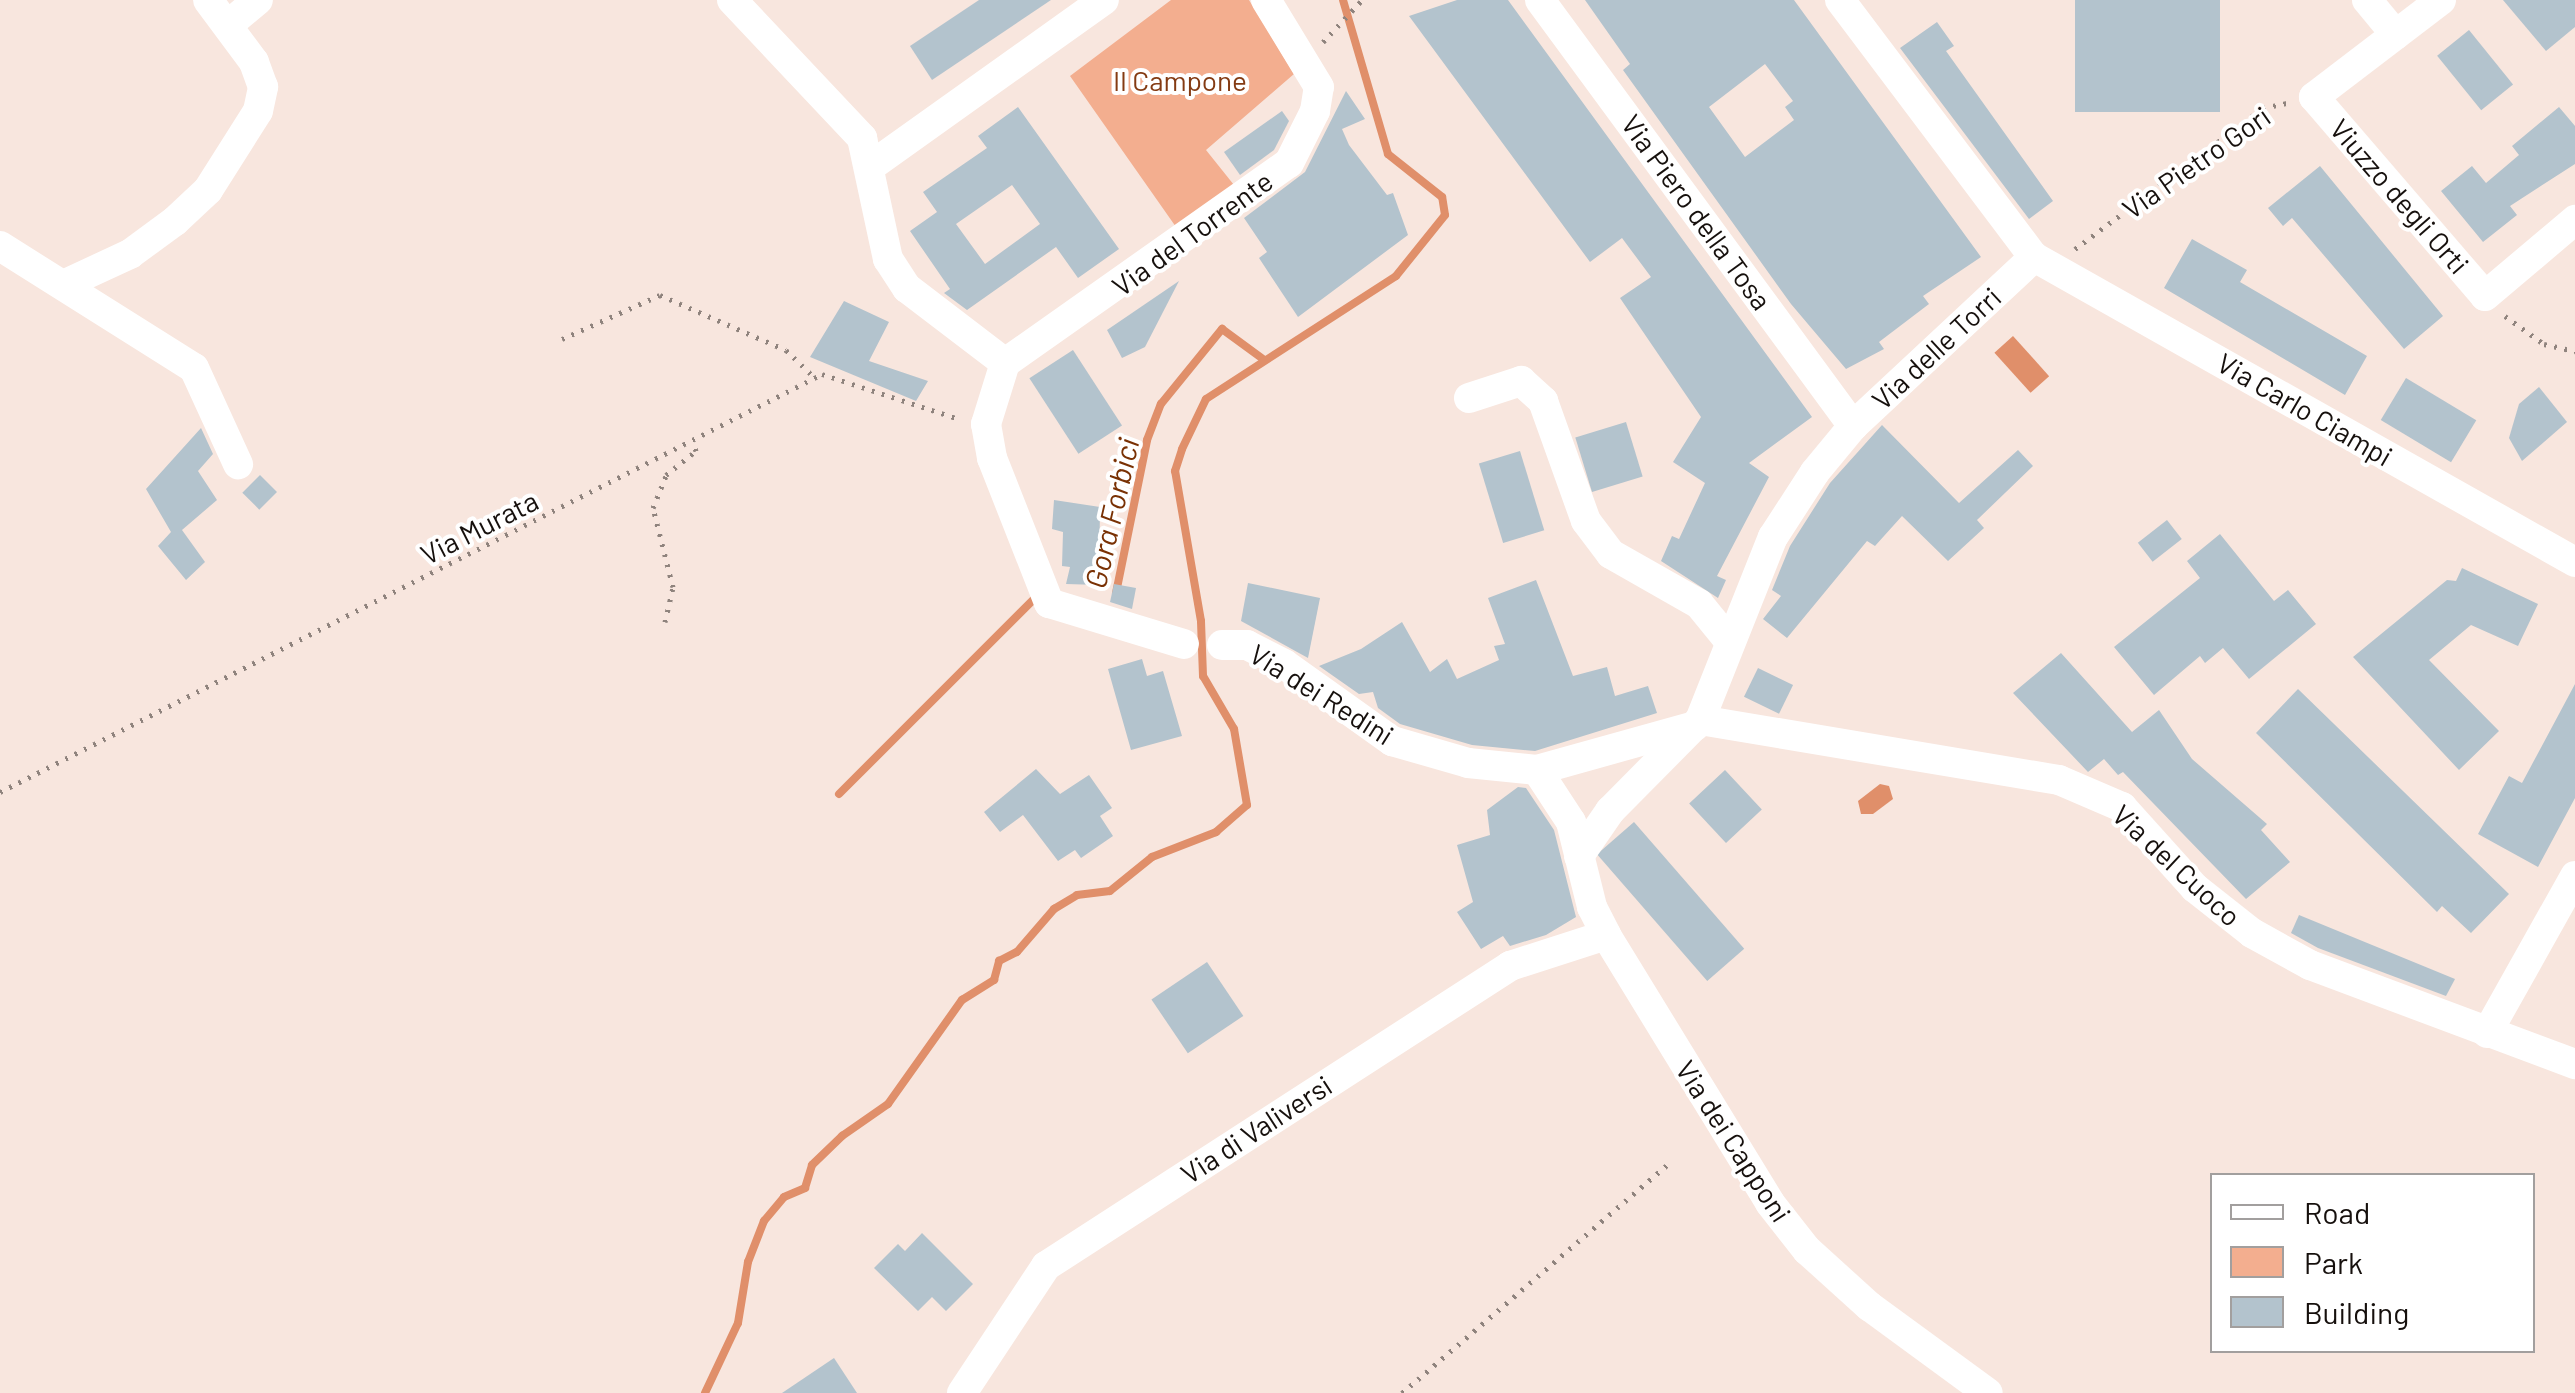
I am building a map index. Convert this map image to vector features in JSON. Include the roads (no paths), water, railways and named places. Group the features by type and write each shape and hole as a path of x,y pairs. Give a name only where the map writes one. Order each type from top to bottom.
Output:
{"street":[{"path":"63,286 130,254 174,221 208,190 236,150 263,87 228,26 208,0"},
{"path":"228,26 258,0"},
{"path":"732,0 848,119 871,166 896,272 1005,362 986,424 992,458 1049,603 1184,644"},
{"path":"871,166 1104,0"},
{"name":"Via Piero della Tosa","path":"1540,0 1853,426"},
{"path":"1840,0 2043,261"},
{"path":"2367,0 2396,35 2441,0"},
{"name":"Via del Torrente","path":"1005,362 1289,163 1315,111 1318,87 1272,6"},
{"name":"Viuzzo degli Orti","path":"2396,35 2314,97 2485,296 2575,220"},
{"path":"0,246 194,368 238,464"},
{"name":"Via delle Torri","path":"1579,856 1610,811 1698,723 1773,537 1853,426 2043,261"},
{"name":"Via Carlo Ciampi","path":"2043,261 2575,562"},
{"path":"1469,398 1521,381 1542,401 1586,522 1611,554 1700,604 1730,642"},
{"name":"Via dei Redini","path":"1222,645 1247,644 1284,664 1392,741 1468,763 1536,770"},
{"path":"1536,770 1698,723"},
{"name":"Via del Cuoco","path":"1698,723 2059,780 2122,807 2195,888 2252,933 2310,965 2575,1064"},
{"name":"Via dei Capponi","path":"1536,770 1571,822 1606,935 1741,1160 1808,1250 1869,1306 1988,1393"},
{"path":"2486,1032 2575,876"},
{"name":"Via di Valiversi","path":"962,1393 1046,1266 1510,966 1606,935"}],"waterway":[{"path":"705,1393 738,1323 748,1262 764,1221 784,1197 805,1188 812,1165 842,1136 888,1104 962,1000 994,980 999,961 1017,952 1054,909 1077,895 1110,891 1152,857 1216,832 1247,805 1234,729 1203,676 1201,621 1175,471 1182,449 1206,399 1396,276 1445,215 1442,197 1388,154 1343,0"},
{"name":"Gora Forbici","path":"1116,593 1147,440 1161,404 1222,329 1263,359"},
{"name":"Gora Forbici","path":"839,794 1034,599"}],"park label":[{"name":"Il Campone","path":"1180,80"}]}
